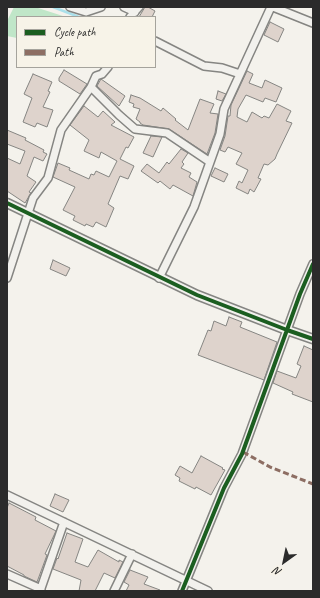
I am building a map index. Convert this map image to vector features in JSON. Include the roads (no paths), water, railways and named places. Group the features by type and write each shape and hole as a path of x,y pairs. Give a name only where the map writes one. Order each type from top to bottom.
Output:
{"street":[{"path":"70,7 86,12 101,7"},
{"path":"124,7 135,12"},
{"path":"160,278 194,207 220,134 224,109 272,7 313,23"},
{"path":"156,42 204,66 222,68 240,74"},
{"path":"7,275 34,198 48,178 61,130 91,87 96,76 102,74 107,68"},
{"path":"91,87 119,116 135,129 167,134 210,162"},
{"path":"7,203 197,295 313,339"},
{"path":"182,591 224,488 242,454 287,330 313,264"},
{"path":"7,495 208,591"},
{"path":"7,574 41,590 64,522"},
{"path":"114,591 132,554"}],"waterway":[{"path":"53,7 76,16"},
{"path":"127,16 133,7"}]}
